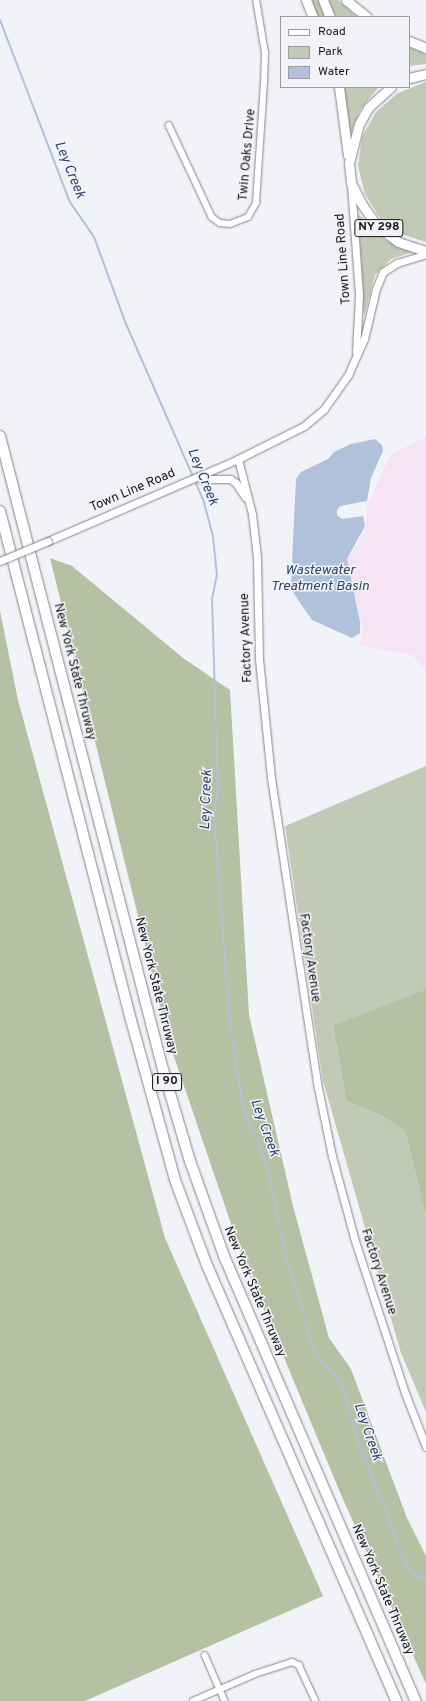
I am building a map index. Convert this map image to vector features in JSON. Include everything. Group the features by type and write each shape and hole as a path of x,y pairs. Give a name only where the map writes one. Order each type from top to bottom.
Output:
{"highway":[{"name":"New York State Thruway","path":"0,436 162,1066 190,1161 227,1263 416,1701"},
{"name":"I 90","path":"0,511 135,1036 175,1180 206,1263 396,1701"}],"main road":[{"path":"306,0 314,16"},
{"path":"323,0 330,16"},
{"path":"346,0 366,16"},
{"path":"410,42 426,48"},
{"path":"410,71 426,73"},
{"path":"410,78 426,73"},
{"name":"NY 298","path":"339,88 351,183 360,203 376,226 398,242 426,251"},
{"path":"349,163 359,124 368,108 390,88"}],"street":[{"name":"Twin Oaks Drive","path":"169,125 212,217 220,223 230,224 248,217 256,203 264,83 265,53 256,0"},
{"name":"Town Line Road","path":"351,183 359,295 356,358"},
{"name":"Town Line Road","path":"0,561 189,480 206,476 304,426 336,395 356,358 370,320 376,289 383,272 396,263 426,254"},
{"name":"Factory Avenue","path":"238,459 248,501 257,557 262,705 317,1083 332,1156 355,1241 405,1394 426,1447"},
{"path":"206,476 230,478 236,483 248,501"},
{"path":"205,1655 225,1701"},
{"path":"193,1701 282,1664 292,1662 299,1664 316,1701"}],"shaded area":[{"path":"426,437 426,671 412,655 359,645 364,631 347,560 365,532 367,506 391,454"}],"green space":[{"path":"310,0 319,0 327,16 318,16"},
{"path":"328,0 338,0 356,16 336,16"},
{"path":"410,47 426,54 426,64 410,66"},
{"path":"426,82 426,242 404,235 380,218 365,194 358,166 362,137 376,112 398,93"},
{"path":"343,88 378,88 360,110 349,138"},
{"path":"358,214 385,240 413,252 391,259 375,275 364,316"},
{"path":"50,558 72,566 183,658 230,690 249,1015 293,1206 329,1338 351,1369 407,1518 426,1556 426,1684 342,1497 243,1259 169,1042"},
{"path":"0,611 18,700 165,1238 323,1596 85,1701 0,1701"},
{"path":"426,766 426,989 333,1027 346,1101 380,1115 405,1131 426,1217 426,1412 401,1353 323,1081 285,826"},
{"path":"426,989 426,1217 405,1131 380,1115 346,1101 333,1026"}],"water":[{"name":"Wastewater Treatment Basin","path":"375,439 382,445 383,451 371,478 367,501 340,506 337,510 337,515 342,519 363,516 365,526 347,559 360,622 360,633 352,638 312,620 294,594 291,583 296,479 301,472 328,459 334,452 351,444"}],"waterway":[{"name":"Ley Creek","path":"0,20 70,202 94,237 126,324 203,499 213,537 217,574 212,599 218,785 214,813 230,1024 244,1110 267,1165 284,1248 315,1353 340,1381 359,1443 409,1571 426,1580"}]}
